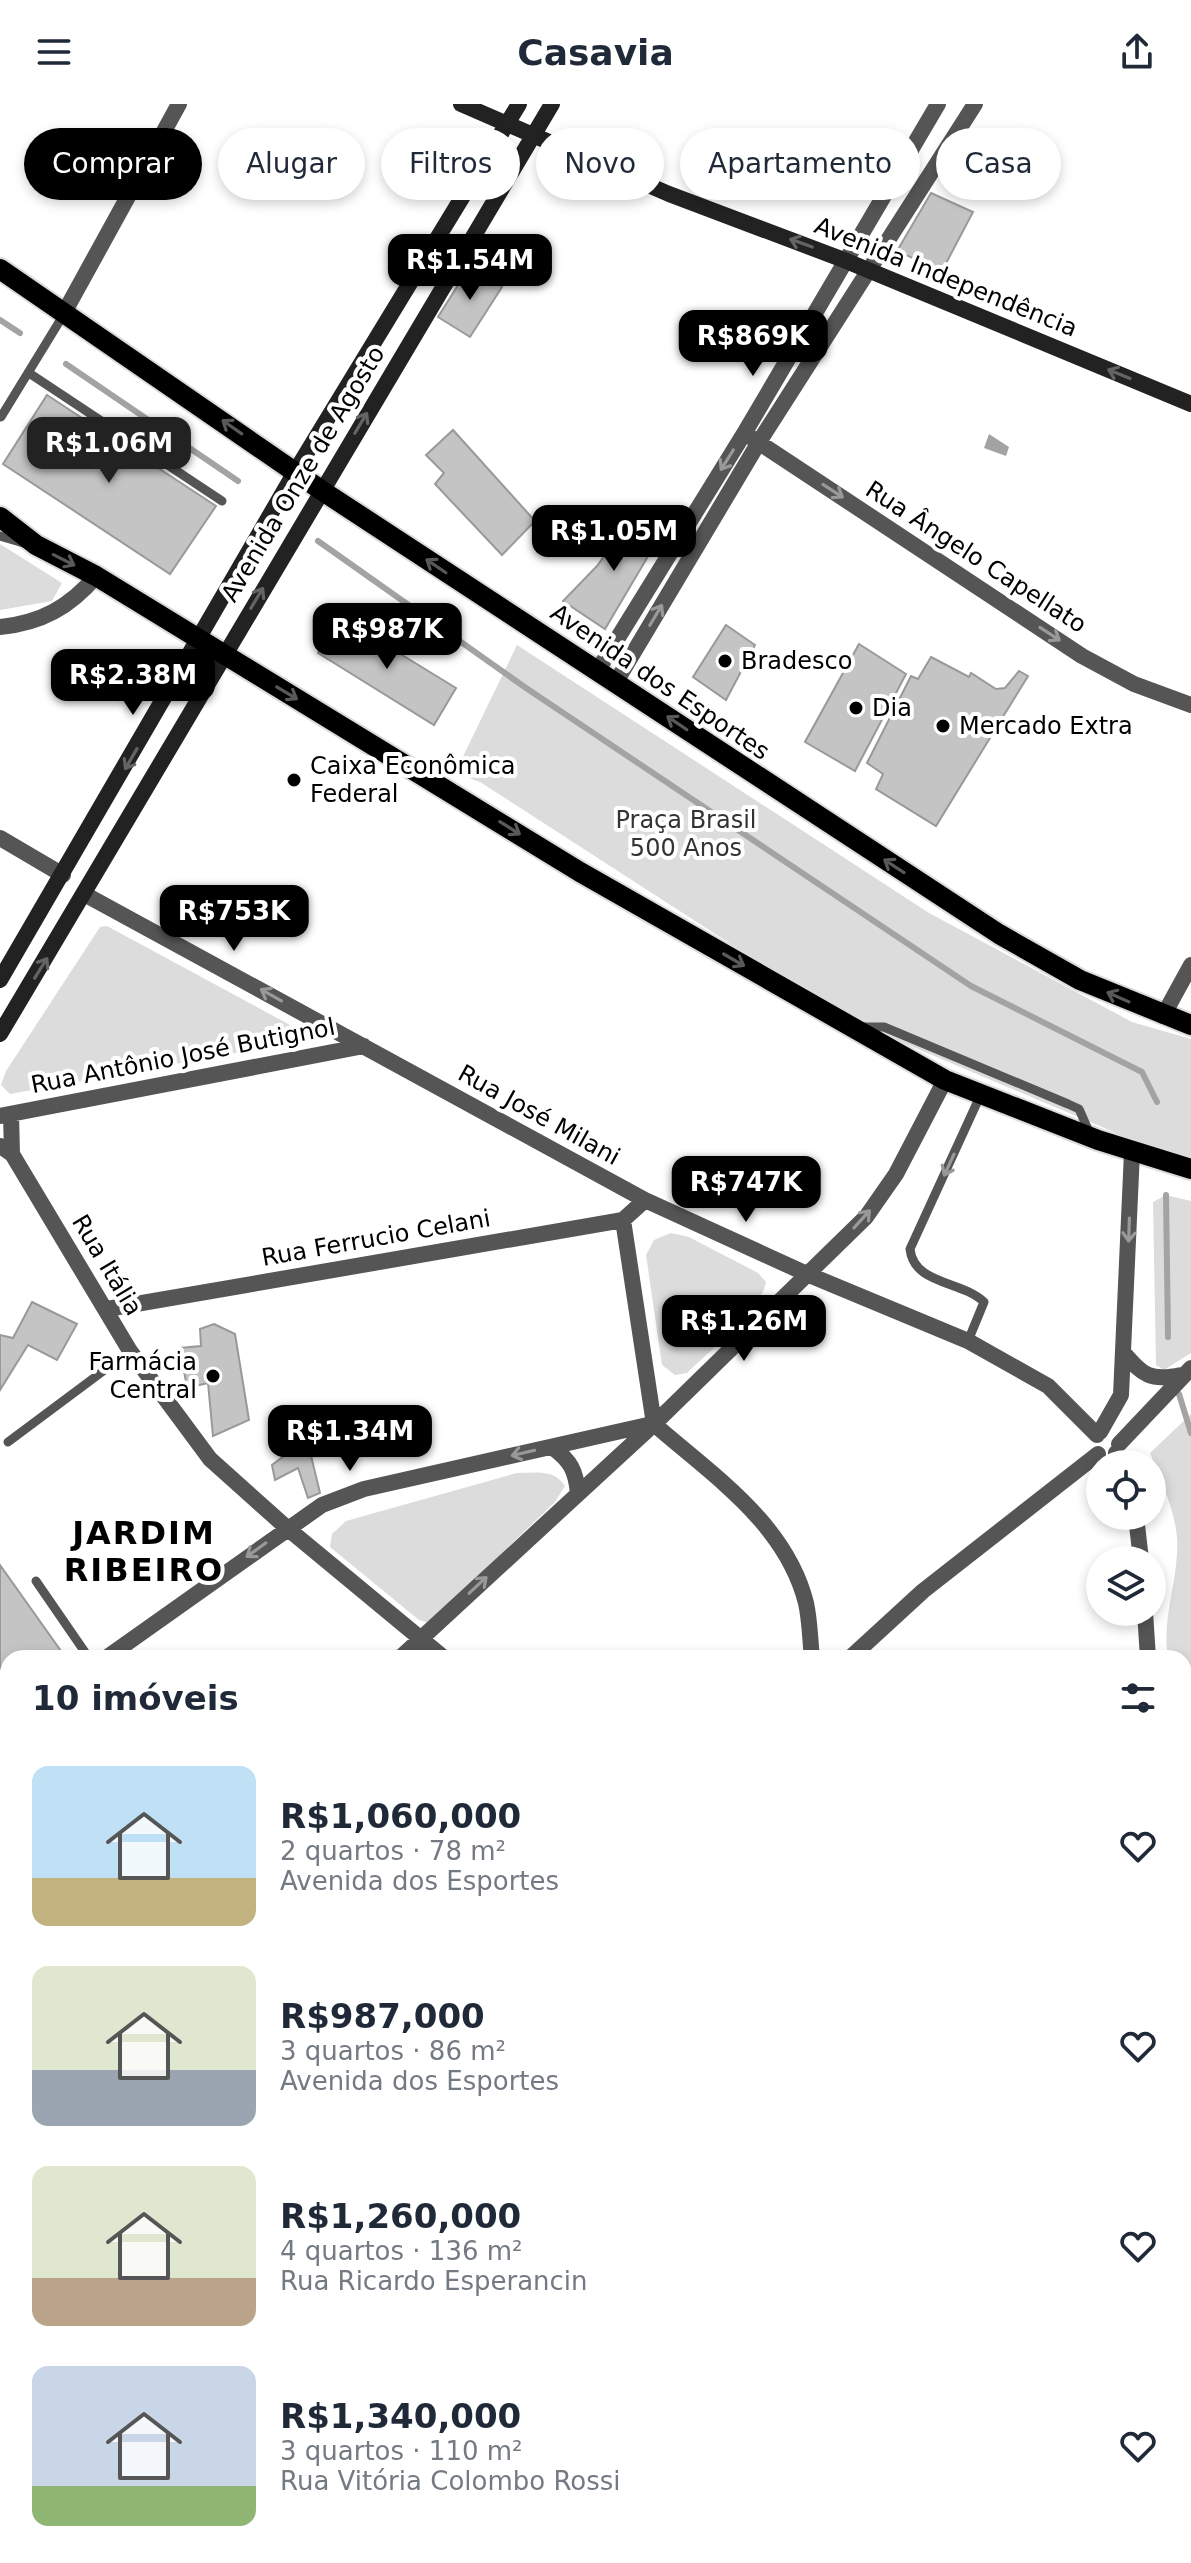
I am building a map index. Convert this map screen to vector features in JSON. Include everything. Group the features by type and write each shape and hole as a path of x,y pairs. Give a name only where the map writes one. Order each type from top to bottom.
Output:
{"main road":[{"name":"Avenida Independência","path":"461,104 669,194 844,260 1191,404"},
{"name":"Avenida Onze de Agosto","path":"0,980 295,472 519,104"},
{"name":"Avenida Onze de Agosto","path":"0,1034 86,895 223,655 552,104"},
{"name":"Avenida dos Esportes","path":"0,269 321,490 999,934 1080,980 1191,1025"},
{"path":"0,517 36,545 96,576 580,872 945,1080 1132,1152 1191,1169"}],"street":[{"path":"64,313 179,104"},
{"path":"616,682 752,437 844,260 938,104"},
{"path":"598,670 752,437 868,270 975,104"},
{"name":"Rua Ângelo Capellato","path":"752,437 1082,656 1134,684 1191,705"},
{"path":"0,627 49,614 75,601 96,576"},
{"path":"0,838 63,875"},
{"name":"Rua José Milani","path":"86,895 645,1200 807,1274 968,1341 1048,1386 1099,1434"},
{"path":"1163,1016 1191,965"},
{"name":"Rua Antônio José Butignol","path":"4,1112 364,1046"},
{"path":"408,1650 654,1424 866,1217 896,1174 945,1080"},
{"path":"4,1112 6,1150"},
{"name":"Rua Itália","path":"6,1150 107,1309 130,1351 210,1459 287,1528 435,1650"},
{"path":"1096,1450 1093,1443 1121,1395 1132,1152"},
{"path":"645,1200 623,1220 654,1424 762,1519 796,1576 806,1603 811,1650"},
{"name":"Rua Ferrucio Celani","path":"107,1309 623,1220"},
{"path":"1124,1353 1141,1373 1151,1379 1186,1372"},
{"path":"1121,1450 1186,1372"},
{"path":"117,1650 322,1505 364,1489 654,1424"},
{"path":"1099,1434 1113,1434 1117,1450"},
{"path":"552,1447 569,1459 576,1475 578,1494"},
{"path":"859,1650 923,1591 1086,1463"},
{"path":"1146,1626 1147,1650"}],"lane":[{"path":"1,417 64,313"},
{"path":"29,373 222,501"},
{"path":"0,536 36,545"},
{"path":"850,1027 884,1027 1079,1109 1091,1137"},
{"path":"968,1341 984,1302 974,1293 923,1274 911,1262 910,1249 981,1094"},
{"path":"8,1442 130,1351"},
{"path":"36,1581 83,1650"}],"green space":[{"path":"0,544 62,583 52,601 0,610"},
{"name":"Praça Brasil 500 Anos","path":"517,645 929,913 1132,1022 1191,1039 1191,1158 1135,1141 847,1019 480,782 455,773"},
{"path":"107,926 290,1025 288,1039 269,1047 10,1094 1,1085 6,1071 100,927"},
{"path":"1166,1195 1191,1201 1191,1353 1164,1370 1156,1365 1153,1202"},
{"path":"671,1233 689,1237 758,1273 766,1282 745,1318 687,1373 675,1375 662,1365 646,1255 654,1240"},
{"path":"1191,1414 1191,1650 1167,1650 1168,1618 1177,1554 1176,1528 1166,1494 1166,1450 1153,1450"},
{"path":"517,1473 550,1474 565,1486 555,1502 429,1623 419,1620 330,1547 332,1534 346,1521"}],"shaded area":[{"path":"989,434 1009,447 1006,456 984,448"}],"building":[{"path":"931,193 936,195 936,200 946,200 973,212 942,271 897,251"},
{"path":"470,266 502,287 470,337 438,317"},
{"path":"47,395 216,506 170,574 3,464"},
{"path":"453,430 535,521 502,555 435,484 444,473 426,455"},
{"path":"635,513 650,518 645,525 660,536 605,629 563,601 597,566"},
{"path":"340,617 456,688 434,725 318,653"},
{"name":"Bradesco","path":"726,625 755,645 726,700 693,677"},
{"name":"Dia","path":"859,644 906,674 855,771 805,742"},
{"name":"Mercado Extra","path":"931,657 969,677 971,673 996,689 1005,688 1019,671 1028,676 936,826 876,789 883,774 867,763 911,676 918,679"},
{"path":"32,1302 77,1324 57,1360 28,1345 0,1390 0,1335 13,1338"},
{"name":"Farmácia Central","path":"214,1324 235,1334 249,1420 213,1436 208,1383 187,1388 180,1348 201,1346 200,1329"},
{"path":"307,1439 320,1493 308,1498 298,1468 275,1480 272,1465"},
{"path":"0,1565 60,1650 0,1650"}],"waterway":[{"path":"0,320 20,333"},
{"path":"66,364 238,481"},
{"path":"318,541 526,688 971,986 1142,1072 1157,1102"},
{"path":"1166,1195 1168,1337"},
{"path":"1179,1394 1191,1433"}],"place":[{"name":"Bradesco","path":"725,661"},
{"name":"Dia","path":"856,708"},
{"name":"Mercado Extra","path":"943,726"},
{"name":"Caixa Econômica Federal","path":"294,780"},
{"name":"Farmácia Central","path":"213,1376"}],"district":[{"name":"JARDIM RIBEIRO","path":"144,1552"}]}
